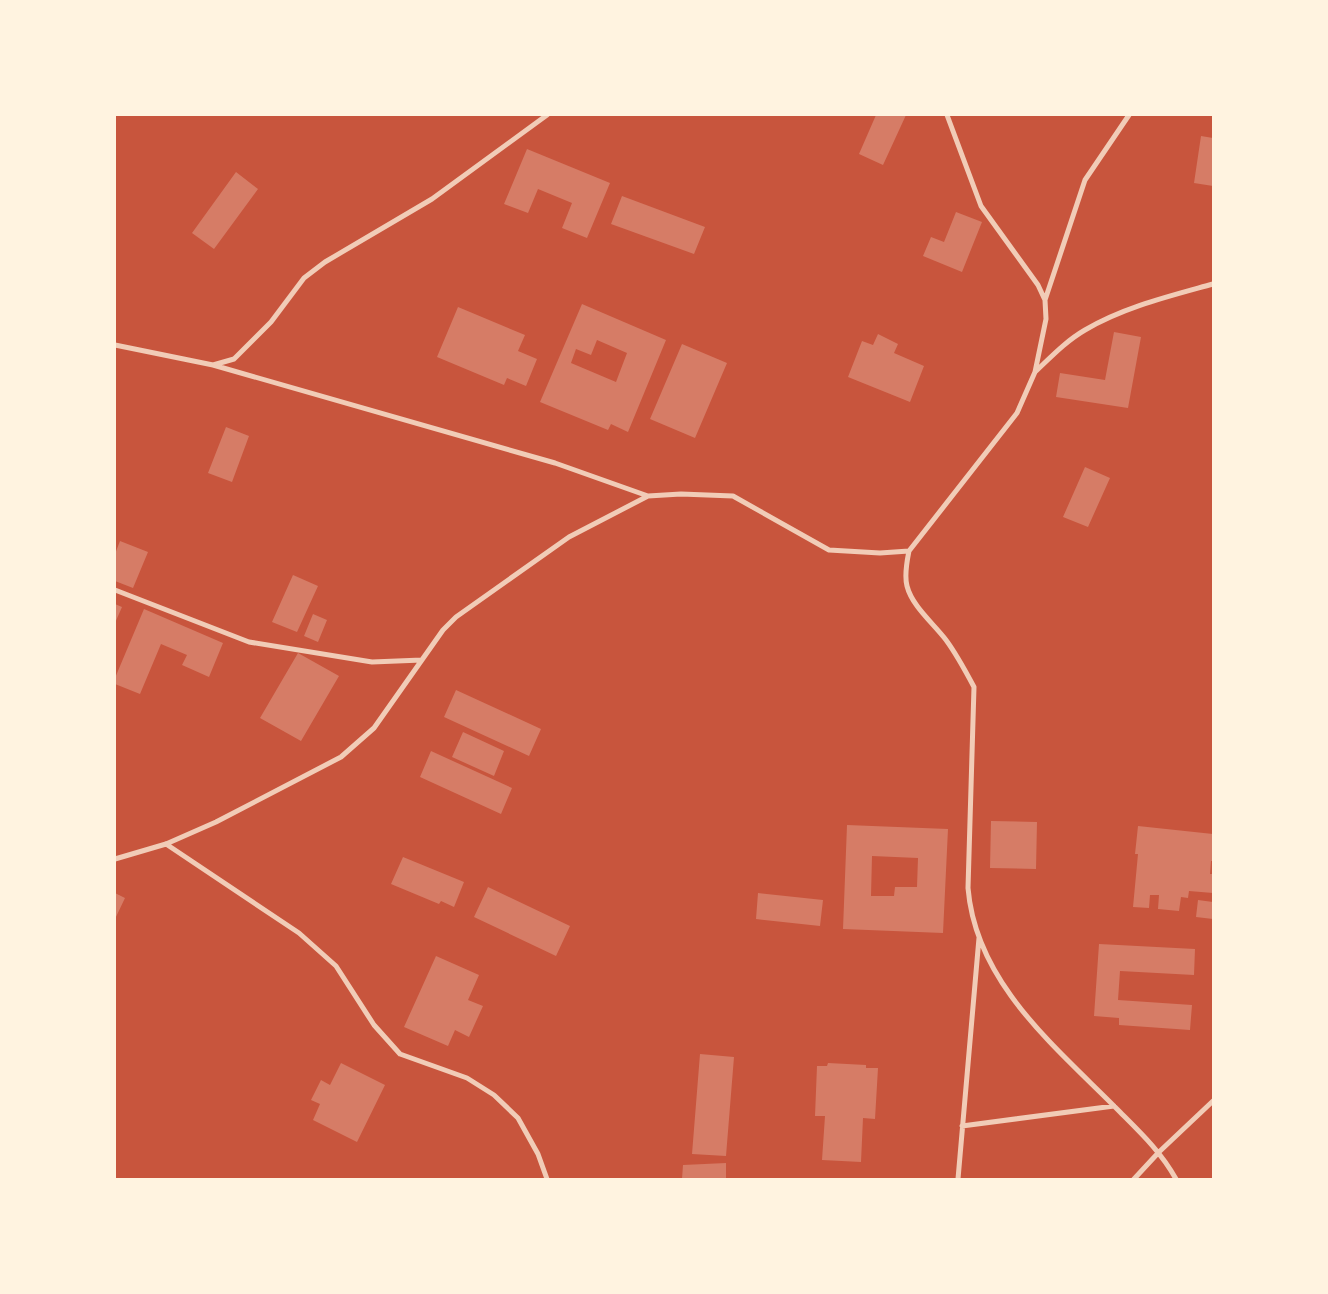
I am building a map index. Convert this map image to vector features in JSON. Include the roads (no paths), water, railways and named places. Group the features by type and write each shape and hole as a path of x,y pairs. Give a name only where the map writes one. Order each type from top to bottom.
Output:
{"street":[{"path":"213,365 234,359 271,322 304,278 325,262 432,199 547,115"},
{"path":"947,115 981,206 1038,285 1045,300"},
{"path":"1129,115 1085,180 1045,300 1046,319 1035,372 1017,413 909,551 907,586 918,606 962,664 974,687 968,888 970,912 979,937 1001,982 1032,1025 1159,1152 1176,1179"},
{"path":"1035,372 1059,348 1085,330 1123,312 1213,284"},
{"path":"115,345 213,365 555,463 648,496 681,494 733,496 829,550 880,553 909,551"},
{"path":"115,859 166,844 216,822 341,757 374,728 443,630 473,604 569,537 648,496"},
{"path":"115,590 249,642 372,662 422,660"},
{"path":"166,844 299,933 336,966 374,1025 400,1054 467,1078 494,1095 518,1118 538,1154 547,1179"},
{"path":"958,1179 979,937"},
{"path":"1134,1179 1159,1152 1213,1101"},
{"path":"962,1126 1114,1106"}]}
